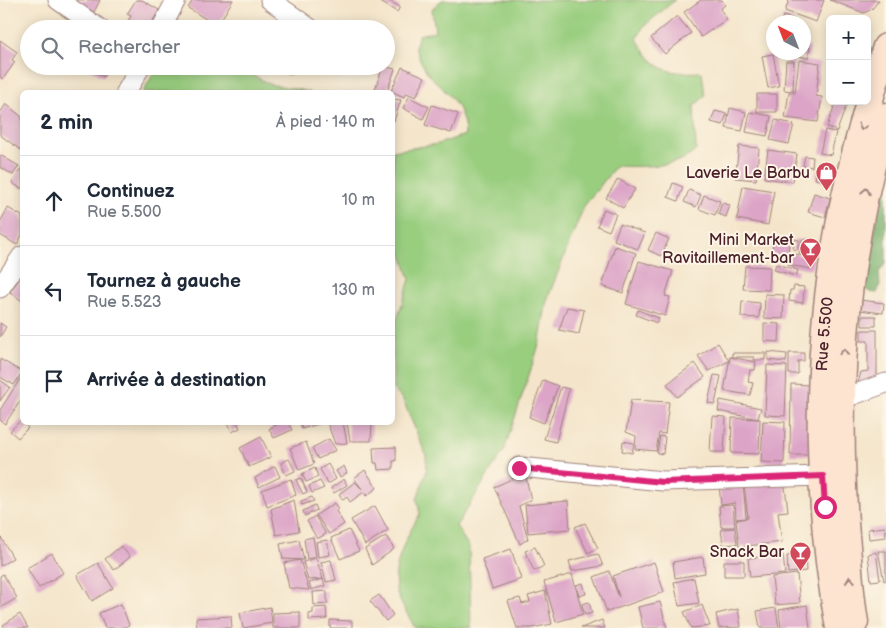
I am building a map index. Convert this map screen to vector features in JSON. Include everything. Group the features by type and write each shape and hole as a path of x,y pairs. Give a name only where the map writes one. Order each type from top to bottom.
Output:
{"main road":[{"name":"Rue 5.500","path":"856,628 832,403 826,327 836,238 859,135 886,47"},
{"name":"Rue 5.500","path":"839,628 832,588 823,476 832,403 844,348 857,245 870,170 886,116"}],"street":[{"path":"58,0 87,20"},
{"path":"166,20 176,0"},
{"path":"270,0 298,20"},
{"path":"127,90 136,75"},
{"path":"0,288 20,259"},
{"path":"832,403 886,382"},
{"path":"519,468 663,482 823,476"}],"green space":[{"path":"442,0 675,0 643,27 637,39 650,58 663,68 679,72 702,72 705,96 694,106 696,150 689,156 670,163 647,166 616,166 584,206 547,300 539,345 504,450 456,526 469,547 471,628 415,628 399,598 395,579 402,550 420,514 417,499 427,470 426,455 403,400 395,391 395,326 410,279 401,252 395,248 395,151 438,144 465,135 462,116 454,102 430,76 415,48 419,35 435,31 432,9"},
{"path":"153,75 252,75 269,84 300,90 144,90"},
{"path":"886,176 886,263 879,272 880,286 877,293 863,288"}],"building":[{"path":"78,0 100,0 94,12 77,2"},
{"path":"136,0 142,0 159,10 153,20 129,20 131,16 127,14"},
{"path":"193,0 233,0 221,20 207,20 188,8"},
{"path":"377,0 388,0 400,7 397,12"},
{"path":"701,0 722,0 725,5 720,9 727,19 701,37 684,12"},
{"path":"789,0 824,0 816,22 811,20 811,15 796,15 785,11"},
{"path":"830,0 879,0 872,9 864,13"},
{"path":"677,16 691,33 665,54 651,38"},
{"path":"0,40 17,52 12,60 15,62 3,79 0,77"},
{"path":"766,55 766,60 774,60 779,86 768,88 762,56"},
{"path":"799,60 820,63 816,96 822,97 818,122 785,118 789,92 795,93"},
{"path":"786,61 794,61 793,91 784,90"},
{"path":"402,67 425,77 416,97 406,93 404,97 395,93 395,90 391,90"},
{"path":"380,75 393,75 388,90 375,90"},
{"path":"757,94 777,94 777,112 757,112"},
{"path":"409,97 429,107 423,119 403,108"},
{"path":"395,99 401,100 395,118"},
{"path":"6,104 20,115 20,150 0,135 0,113"},
{"path":"432,105 458,114 451,133 425,125"},
{"path":"835,105 847,105 837,131 827,127"},
{"path":"730,108 746,112 742,131 726,128"},
{"path":"715,111 727,114 723,125 711,122"},
{"path":"750,112 771,116 767,136 746,132"},
{"path":"775,120 794,124 789,144 770,140"},
{"path":"825,130 836,132 831,155 820,153"},
{"path":"739,146 759,148 756,180 735,178"},
{"path":"768,150 797,154 793,182 764,178"},
{"path":"0,155 19,166 13,175 0,167"},
{"path":"805,156 813,157 812,167 803,166"},
{"path":"20,170 20,188 12,183"},
{"path":"817,170 828,172 827,182 815,179"},
{"path":"618,179 635,189 623,208 606,198"},
{"path":"673,183 683,187 678,201 668,197"},
{"path":"743,186 774,191 768,225 737,219"},
{"path":"689,190 701,195 696,207 684,202"},
{"path":"814,193 830,198 825,217 808,212"},
{"path":"704,195 720,201 715,215 699,209"},
{"path":"722,203 730,205 726,217 718,214"},
{"path":"8,208 20,215 20,239 17,245 0,235 0,222"},
{"path":"604,209 616,214 609,231 597,226"},
{"path":"620,224 645,233 638,249 614,240"},
{"path":"656,233 669,239 661,256 648,250"},
{"path":"795,239 799,240 797,250 793,249"},
{"path":"802,239 815,241 812,255 799,253"},
{"path":"773,241 789,243 787,261 771,259"},
{"path":"615,246 636,253 623,293 602,286"},
{"path":"790,253 814,258 811,269 788,265"},
{"path":"639,261 673,271 665,296 670,297 665,316 626,304"},
{"path":"776,264 798,270 796,276 774,270"},
{"path":"745,266 770,267 769,290 743,289"},
{"path":"20,278 20,300 10,292"},
{"path":"794,286 804,287 803,303 789,301 790,290 793,290"},
{"path":"765,294 784,295 783,319 764,318"},
{"path":"860,300 884,303 883,313 859,310"},
{"path":"742,301 760,303 759,318 741,317"},
{"path":"567,307 584,310 579,334 559,330"},
{"path":"638,310 659,318 657,323 636,315"},
{"path":"862,316 876,316 876,326 862,326"},
{"path":"0,323 6,327 0,337"},
{"path":"764,323 780,324 779,342 764,341"},
{"path":"861,330 877,330 877,380 867,384 858,383 861,372 868,371 868,341 861,341"},
{"path":"718,343 729,361 709,371 698,356"},
{"path":"768,352 787,354 786,362 768,360"},
{"path":"732,353 765,353 765,360 754,360 754,357 732,357"},
{"path":"789,353 804,353 804,361 798,361 798,374 789,374"},
{"path":"730,357 756,362 755,370 750,370 748,382 753,383 750,395 724,391"},
{"path":"0,359 20,371 20,375 14,385 0,377"},
{"path":"695,363 705,377 677,397 667,384"},
{"path":"767,365 787,366 785,416 765,415"},
{"path":"714,375 721,376 715,404 708,403"},
{"path":"20,379 20,401 5,424 0,420 0,410"},
{"path":"0,380 10,387 0,401"},
{"path":"543,380 558,386 544,423 529,417"},
{"path":"791,384 810,385 809,455 790,455"},
{"path":"561,387 569,389 556,442 544,439"},
{"path":"631,400 669,402 665,434 659,433 656,451 635,449 636,436 626,432"},
{"path":"720,400 761,408 758,419 718,411"},
{"path":"712,416 726,417 724,452 710,452"},
{"path":"732,418 760,419 759,454 731,453"},
{"path":"20,421 20,425 25,425 28,428 18,438 10,431"},
{"path":"763,421 785,422 784,463 761,462"},
{"path":"229,425 238,425 240,428 232,432"},
{"path":"276,425 290,425 292,430 274,438 269,429"},
{"path":"301,425 315,425 302,429"},
{"path":"328,425 344,425 347,443 335,444"},
{"path":"347,425 372,425 371,441 350,441"},
{"path":"660,436 665,437 663,454 657,453"},
{"path":"261,437 271,457 249,467 240,448"},
{"path":"329,439 336,450 318,459 312,448"},
{"path":"623,441 634,443 632,453 622,451"},
{"path":"306,442 314,464 299,470 290,448"},
{"path":"396,447 396,461 393,461 393,469 378,470 377,463 374,463 373,448"},
{"path":"289,459 295,471 286,475 281,463"},
{"path":"328,464 336,479 328,484 320,469"},
{"path":"275,466 280,477 259,487 255,478"},
{"path":"344,466 347,473 340,477 336,471"},
{"path":"315,468 318,477 306,482 302,474"},
{"path":"365,470 377,488 366,496 364,492 350,502 347,497 343,500 339,494 355,482 362,489 354,478"},
{"path":"525,473 531,500 519,506 528,539 520,544 494,487"},
{"path":"301,478 307,492 303,494 296,480"},
{"path":"291,479 296,495 267,506 262,490"},
{"path":"344,479 347,485 334,493 331,488"},
{"path":"784,479 788,511 778,512 782,542 739,547 736,520 748,518 744,485"},
{"path":"320,481 324,488 312,493 309,486"},
{"path":"743,483 746,518 736,519 735,503 721,505 719,485"},
{"path":"312,497 314,501 302,505 301,501"},
{"path":"294,500 299,531 276,535 271,509"},
{"path":"568,501 570,529 528,533 525,505"},
{"path":"335,503 339,509 336,511 344,524 329,534 316,515"},
{"path":"315,505 317,510 305,516 303,511"},
{"path":"733,505 735,527 721,527 719,506"},
{"path":"375,506 388,530 365,545 351,520"},
{"path":"315,516 326,534 317,539 307,521"},
{"path":"585,523 598,548 588,553 575,527"},
{"path":"885,527 886,537 869,539 868,529"},
{"path":"735,528 737,544 723,545 721,529"},
{"path":"349,530 359,551 340,559 331,538"},
{"path":"0,536 13,558 0,566"},
{"path":"386,536 394,549 372,565 365,549"},
{"path":"313,537 316,557 307,559 304,539"},
{"path":"299,540 304,560 283,559 280,544"},
{"path":"327,540 330,555 318,557 316,542"},
{"path":"121,546 130,557 114,570 105,559"},
{"path":"535,547 544,566 534,571 525,551"},
{"path":"511,549 521,579 492,589 482,559"},
{"path":"878,551 886,551 886,580 884,581"},
{"path":"876,552 880,580 871,581 868,554"},
{"path":"52,553 63,573 39,588 27,568"},
{"path":"598,554 603,566 572,571 569,561"},
{"path":"805,554 806,571 788,573 787,556"},
{"path":"783,555 785,574 750,577 748,558"},
{"path":"703,557 705,573 675,578 673,562"},
{"path":"316,558 323,579 308,580 303,562"},
{"path":"300,560 309,590 289,588 284,563"},
{"path":"331,560 336,580 326,582 321,562"},
{"path":"724,561 744,561 744,576 724,576"},
{"path":"654,562 664,592 607,612 594,577 609,571 619,597 613,576"},
{"path":"98,563 113,588 92,601 77,575"},
{"path":"3,574 17,598 0,608 0,576"},
{"path":"572,574 583,614 556,622 544,582"},
{"path":"797,574 800,603 775,605 772,577"},
{"path":"694,578 699,603 679,606 674,582"},
{"path":"323,579 325,586 311,590 309,583"},
{"path":"583,583 586,594 579,596 576,585"},
{"path":"327,591 327,604 314,605 313,592"},
{"path":"545,591 552,624 532,628 517,628 508,601 520,598 522,604 530,602 528,596"},
{"path":"379,595 393,615 386,621 370,601"},
{"path":"589,602 592,613 585,615 582,604"},
{"path":"660,602 667,628 643,628 638,607"},
{"path":"121,604 129,625 122,628 105,628 99,613"},
{"path":"702,605 710,626 691,628 684,612"},
{"path":"807,605 810,628 781,628 779,610"},
{"path":"270,607 272,623 243,628 240,613"},
{"path":"326,607 327,619 309,620 309,614 313,613 313,608"},
{"path":"776,608 779,628 760,628 757,611"},
{"path":"738,609 741,627 719,628 716,614"},
{"path":"300,612 300,628 273,628 273,613"},
{"path":"20,614 28,628 5,628 3,625"},
{"path":"231,616 232,628 197,628 196,618"},
{"path":"330,620 352,621 352,628 330,628"},
{"path":"602,620 605,628 581,628"}],"place":[{"name":"Laverie Le Barbu","path":"826,192"},
{"name":"Mini Market Ravitaillement-bar","path":"810,268"},
{"name":"Snack Bar","path":"800,571"}],"route":[{"path":"519,468 663,482 823,476 825,507"}]}
